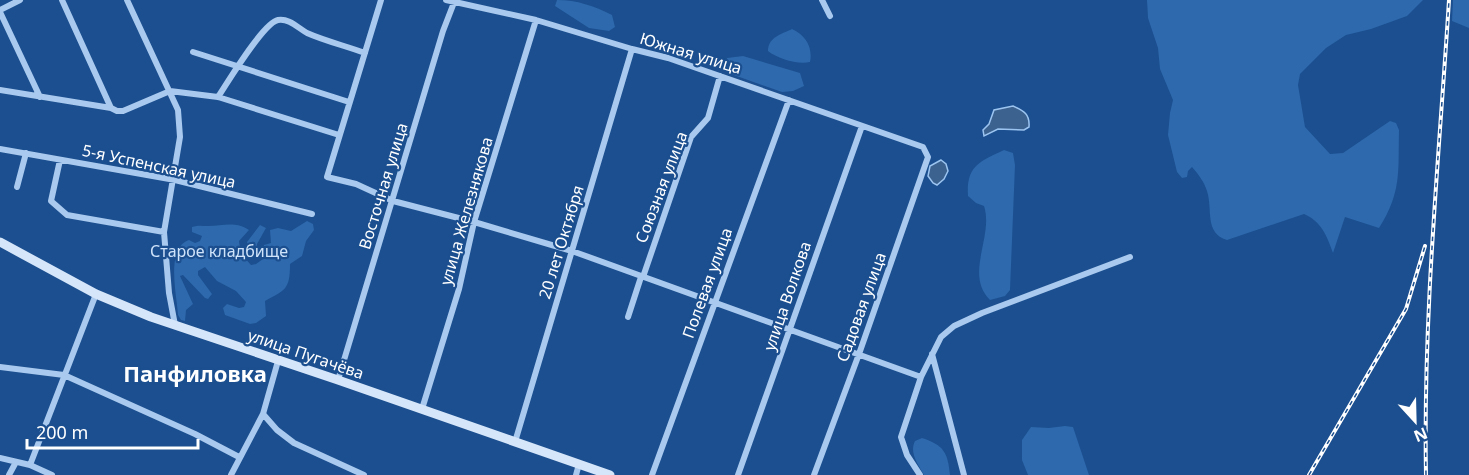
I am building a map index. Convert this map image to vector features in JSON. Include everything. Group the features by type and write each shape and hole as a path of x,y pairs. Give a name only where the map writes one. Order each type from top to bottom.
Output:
{"street":[{"path":"20,0 0,11 40,97"},
{"path":"62,0 111,108"},
{"path":"127,0 177,110 180,137 164,232 169,293 175,325"},
{"path":"380,0 327,177 356,184 393,201 572,251 921,377"},
{"name":"Южная улица","path":"446,0 455,0 536,20 668,58 923,147"},
{"name":"Восточная улица","path":"338,380 443,31 455,0"},
{"path":"822,0 830,16"},
{"path":"218,97 260,36 277,20 285,20 308,33 365,53"},
{"name":"улица Железнякова","path":"422,409 459,289 474,222 536,20"},
{"name":"20 лет Октября","path":"515,442 632,49"},
{"path":"193,52 350,102"},
{"name":"Союзная улица","path":"628,317 691,137 708,118 720,76"},
{"path":"0,90 111,108 117,111 123,111 170,91 218,97 339,135"},
{"name":"Полевая улица","path":"652,475 789,100"},
{"name":"улица Волкова","path":"738,475 862,126"},
{"name":"Садовая улица","path":"814,475 928,158 923,147"},
{"name":"5-я Успенская улица","path":"0,149 173,180 312,214"},
{"path":"17,187 26,153"},
{"path":"60,160 51,201 67,215 164,232"},
{"name":"улица Пугачёва","path":"0,242 96,294 151,318 338,380 610,475"},
{"path":"920,475 907,455 901,437 921,377 941,337 954,326 982,313 1130,257"},
{"path":"30,465 96,294"},
{"path":"932,354 964,475"},
{"path":"231,475 263,414 278,361"},
{"path":"0,367 64,375 195,434 239,457"},
{"path":"263,414 277,430 294,443 364,475"},
{"path":"0,458 30,465 52,475"},
{"path":"9,475 16,462"},
{"path":"576,475 579,464"}],"green space":[{"path":"557,0 578,2 612,15 615,27 609,31 589,28 555,6"},
{"path":"1147,0 1423,0 1407,16 1346,35 1326,48 1300,74 1298,85 1305,127 1330,154 1343,153 1390,121 1396,123 1399,130 1397,181 1392,203 1379,228 1345,217 1333,253 1319,225 1304,214 1227,240 1220,237 1212,226 1209,198 1201,179 1192,167 1187,177 1182,178 1177,172 1168,135 1173,100 1160,69 1158,48 1148,18"},
{"path":"1453,0 1469,0 1469,28 1452,21"},
{"path":"792,29 807,42 810,62 788,61 768,51 773,39"},
{"path":"743,56 800,73 804,86 793,91 782,92 731,74 725,67 727,58"},
{"path":"1004,150 1013,153 1015,165 1010,290 1005,296 990,300 983,290 979,267 986,230 984,206 968,196 968,186 969,178 976,166"},
{"name":"Старое кладбище","path":"307,221 313,224 314,230 306,241 302,256 290,264 289,279 285,288 265,301 266,316 250,324 225,315 223,308 227,304 239,308 244,307 246,302 236,291 217,281 205,267 198,271 198,275 212,294 208,299 183,275 180,276 193,304 186,310 185,321 181,320 178,315 176,296 175,262 177,252 182,245 189,240 195,243 200,241 202,236 192,232 192,227 234,225 249,230 239,241 246,260 251,265 263,259 264,245 271,243 270,230 278,228 291,231"},
{"path":"260,225 266,228 257,244 257,250 252,253 248,249 247,242"},
{"path":"1031,427 1073,427 1089,475 1028,475 1022,460 1022,440"},
{"path":"922,438 940,447 946,455 950,475 924,475 913,450 915,441"}],"shaded area":[{"path":"1013,106 1026,114 1029,127 1024,130 998,129 984,136 983,130 989,124 994,110"},
{"path":"941,160 946,164 948,171 937,185 928,176 930,166"}],"railway":[{"path":"1426,475 1429,296 1449,0"},
{"path":"1309,475 1406,309 1425,246"}],"district":[{"name":"Панфиловка","path":"195,373"}]}
